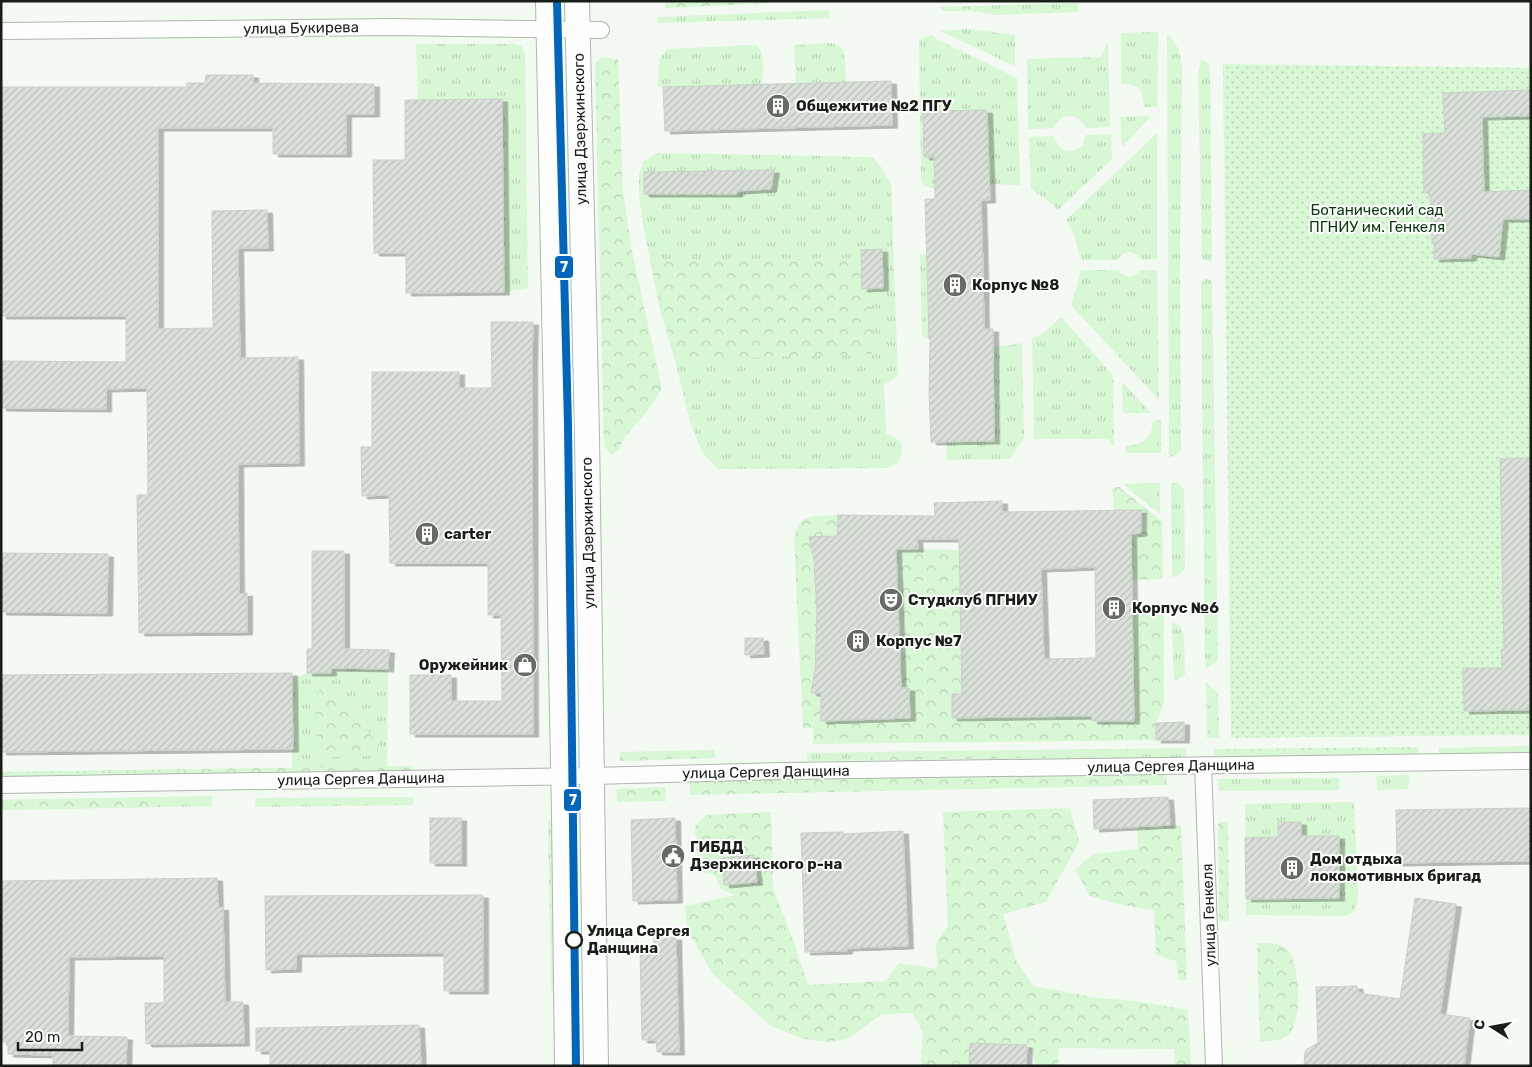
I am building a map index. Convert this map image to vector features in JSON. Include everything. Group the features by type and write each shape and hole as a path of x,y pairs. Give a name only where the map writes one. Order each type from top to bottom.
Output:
{"main road":[{"name":"улица Дзержинского","path":"548,1 567,1066"},
{"name":"улица Дзержинского","path":"577,1 586,416 596,1066"}],"street":[{"name":"улица Букирева","path":"1,32 392,27 601,30"},
{"name":"улица Сергея Данщина","path":"1,785 563,777 784,771 1531,761"},
{"name":"улица Генкеля","path":"1203,765 1214,1066"}],"green space":[{"path":"665,1 773,1 772,3 665,8"},
{"path":"1078,3 1078,12 995,15 973,11 944,11 939,7"},
{"path":"829,10 829,18 658,23 657,17"},
{"path":"967,29 1015,35 1015,66 940,31"},
{"path":"1158,32 1157,107 1144,107 1143,96 1136,86 1121,84 1121,33"},
{"path":"1167,34 1178,50 1182,68 1181,450 1169,458"},
{"path":"932,35 936,39 1017,78 1020,185 990,184 986,110 923,111 924,157 934,157 935,188 923,185 921,178 919,40"},
{"path":"1108,42 1110,127 1086,128 1079,119 1070,116 1061,119 1054,128 1028,129 1027,59 1101,57"},
{"path":"832,43 843,48 846,82 796,83 794,45"},
{"path":"416,44 515,44 521,46 525,54 528,288 504,292 502,99 418,100"},
{"path":"755,45 761,52 762,57 762,84 658,87 659,60 667,49"},
{"path":"601,57 618,59 623,192 632,251 662,389 646,413 626,436 619,450 611,455 604,446 595,65"},
{"path":"1201,59 1208,63 1210,67 1212,261 1202,258 1198,75"},
{"name":"Ботанический сад ПГНИУ им. Генкеля","path":"1223,64 1531,68 1531,735 1231,738"},
{"path":"1151,116 1122,147 1120,117"},
{"path":"1157,133 1157,259 1141,260 1135,254 1129,252 1123,254 1117,260 1081,260 1074,235 1066,220"},
{"path":"1111,134 1112,159 1058,210 1031,189 1029,137 1053,136 1062,148 1073,151 1082,146 1086,135"},
{"path":"657,153 872,157 882,168 891,185 898,376 884,385 886,433 901,442 902,452 898,463 887,468 718,469 703,454 691,425 660,309 643,225 639,175 643,162"},
{"path":"920,254 926,254 929,339 925,338 922,334"},
{"path":"861,258 862,289 871,289 873,354 675,360 660,309 650,260"},
{"path":"1081,270 1118,270 1129,277 1135,275 1140,270 1157,270 1159,400 1071,305"},
{"path":"1206,279 1212,280 1218,660 1205,669 1201,283"},
{"path":"1061,317 1113,375 1114,447 1107,439 1034,439 1032,339 1045,332"},
{"path":"1022,343 1024,438 1010,459 947,460 946,442 994,441 994,347"},
{"path":"1122,382 1151,413 1123,413"},
{"path":"1161,420 1161,453 1126,453 1126,446 1131,446 1145,440 1151,432 1153,421"},
{"path":"1160,483 1160,514 1123,484"},
{"path":"1171,483 1178,483 1184,489 1185,569 1172,578"},
{"path":"1119,487 1162,521 1163,579 1132,580 1131,543 1127,534 1141,533 1141,510 1114,510 1112,488"},
{"path":"838,515 839,536 809,537 815,576 817,615 816,654 811,693 821,693 821,720 910,717 909,688 901,688 896,549 960,550 962,685 967,694 952,695 952,718 1092,716 1092,721 1134,721 1132,615 1164,615 1164,702 1156,723 1156,740 813,744 813,728 803,728 794,539 796,530 804,520 815,516"},
{"path":"1172,621 1181,627 1184,636 1185,675 1174,681"},
{"path":"331,668 388,669 387,766 411,766 412,773 1,772 292,768 292,679 307,673 331,673"},
{"path":"1206,682 1218,694 1219,738 1207,738"},
{"path":"323,683 378,743 378,756 317,757 315,700"},
{"path":"1531,746 1531,754 1439,755 1439,748"},
{"path":"1418,747 1418,756 1214,757 1214,749"},
{"path":"1186,748 1186,757 807,761 807,753"},
{"path":"1131,749 1130,757 871,760 871,752"},
{"path":"714,750 715,758 620,761 620,752"},
{"path":"411,766 412,773 1,779 1,772"},
{"path":"1166,774 1167,785 690,795 690,781"},
{"path":"1410,775 1408,789 1377,790 1376,776"},
{"path":"1339,778 1339,790 1219,791 1218,779"},
{"path":"665,787 666,801 617,802 616,789"},
{"path":"212,796 212,806 1,810 1,800"},
{"path":"158,797 158,807 1,810 1,800"},
{"path":"413,797 413,805 255,807 256,798"},
{"path":"1354,802 1358,896 1355,910 1346,916 1246,915 1245,804"},
{"path":"1070,808 1079,842 1046,902 1003,914 1016,960 1033,986 1098,998 1135,1001 1188,1010 1191,1066 1175,1066 1174,1049 1059,1048 1058,1066 1037,1066 1027,1045 970,1043 969,1066 921,1066 923,1031 912,1013 882,1014 850,1038 832,1042 804,1039 771,1026 713,974 687,930 685,906 735,895 721,889 715,875 698,872 695,826 706,815 771,812 773,888 808,985 886,981 899,963 937,969 936,943 948,925 943,812"},
{"path":"548,820 553,823 556,991 551,991"},
{"path":"1218,822 1228,822 1229,921 1219,921"},
{"path":"1181,825 1187,980 1179,980 1176,961 1156,955 1154,910 1118,904 1090,896 1075,870 1094,854 1138,849 1137,827"},
{"path":"1257,943 1276,944 1287,949 1295,966 1297,978 1298,1005 1293,1027 1286,1036 1272,1041 1260,1042"}],"building":[{"path":"206,75 253,75 253,83 374,84 374,114 346,114 346,154 273,154 273,128 158,128 158,329 213,328 212,211 267,210 268,248 238,248 240,358 298,357 299,463 238,464 239,594 247,593 247,632 139,633 137,495 148,495 147,388 106,389 106,409 1,408 1,361 126,362 126,316 1,316 1,87 187,87 187,83 205,83"},
{"name":"Общежитие №2 ПГУ","path":"891,81 892,125 665,131 663,87"},
{"path":"1531,90 1531,116 1482,117 1484,192 1531,190 1531,219 1503,219 1499,257 1471,254 1471,258 1434,259 1430,193 1424,193 1423,134 1445,133 1443,93"},
{"path":"502,99 504,292 406,293 406,253 374,253 373,160 405,160 405,100"},
{"name":"Корпус №8","path":"987,110 990,200 981,200 984,329 993,329 994,441 931,442 929,394 930,339 925,199 935,199 934,157 924,157 923,111"},
{"path":"774,170 771,189 737,191 737,194 644,194 644,172"},
{"path":"882,249 883,288 862,289 861,250"},
{"path":"491,322 533,322 533,734 410,734 410,675 451,675 451,701 502,701 501,615 488,615 488,563 390,563 389,495 362,496 361,447 372,447 372,372 459,372 459,388 492,388"},
{"path":"1531,458 1531,710 1464,711 1463,668 1502,668 1501,649 1504,649 1500,459"},
{"path":"1002,501 1002,512 1141,510 1141,533 1131,534 1134,721 1092,721 1092,716 952,718 952,694 962,694 959,539 917,539 918,549 896,549 901,688 909,688 910,718 821,721 821,693 811,693 815,670 817,612 814,561 809,537 837,536 838,515 935,516 934,503","holes":["1095,567 1096,658 1044,659 1041,569"]},
{"path":"312,551 344,551 344,649 389,650 388,669 331,668 331,673 307,673 307,649 312,649"},
{"path":"1,553 108,554 107,613 1,612"},
{"path":"745,638 763,638 764,654 745,655"},
{"path":"292,673 293,749 1,752 1,675"},
{"path":"1184,722 1184,740 1156,740 1156,723"},
{"path":"1168,797 1170,825 1094,829 1093,800"},
{"path":"1531,808 1531,861 1397,863 1396,810"},
{"path":"430,818 461,818 461,863 430,863"},
{"path":"675,818 677,900 633,901 631,820"},
{"name":"Дом отдыха локомотивных бригад","path":"1278,822 1301,822 1301,836 1339,836 1339,898 1246,899 1245,838 1278,837"},
{"path":"903,831 908,946 847,948 847,951 805,952 801,833 843,832 843,834"},
{"path":"754,855 757,882 724,885 722,858"},
{"path":"217,878 218,908 223,907 225,1002 243,1002 244,1043 146,1044 145,1003 164,1003 164,956 69,957 68,1036 127,1037 126,1066 53,1066 53,1055 8,1054 8,1042 1,1042 1,881"},
{"path":"483,895 483,991 444,991 444,953 296,954 296,969 266,970 265,896"},
{"path":"1415,898 1456,904 1440,1014 1470,1018 1464,1066 1304,1066 1305,1052 1318,1043 1316,987 1357,986 1359,993 1400,999"},
{"path":"654,937 676,937 679,1052 657,1052 656,1040 642,1040 640,949 654,949"},
{"path":"419,1025 421,1066 270,1066 270,1051 256,1051 256,1028"},
{"path":"970,1043 1027,1045 1026,1066 969,1066"}],"transit line":[{"name":"7","path":"557,1 568,424 576,1066"}],"place":[{"name":"Общежитие №2 ПГУ","path":"778,106"},
{"name":"Корпус №8","path":"955,285"},
{"name":"carter","path":"427,534"},
{"name":"Студклуб ПГНИУ","path":"891,600"},
{"name":"Корпус №6","path":"1114,608"},
{"name":"Корпус №7","path":"858,641"},
{"name":"Оружейник","path":"525,665"},
{"name":"ГИБДД Дзержинского р-на","path":"673,856"},
{"name":"Дом отдыха локомотивных бригад","path":"1292,868"},
{"name":"Улица Сергея Данщина","path":"574,940"}]}
